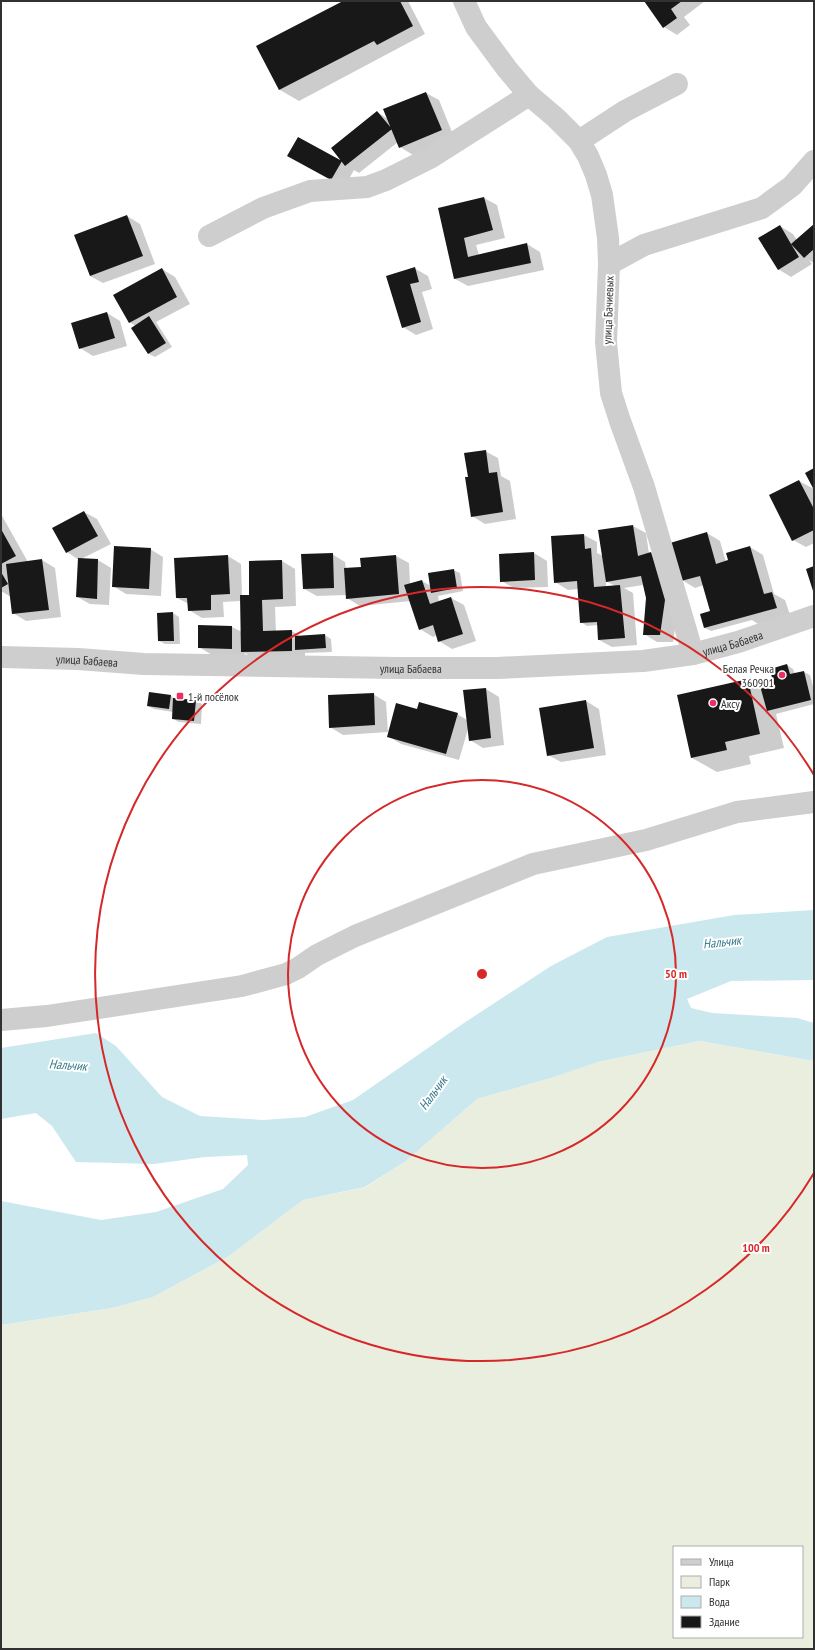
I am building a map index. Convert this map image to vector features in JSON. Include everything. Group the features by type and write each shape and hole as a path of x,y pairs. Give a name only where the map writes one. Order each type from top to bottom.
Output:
{"street":[{"name":"улица Бачиевых","path":"464,1 476,27 507,69 529,94 579,141 588,156 602,195 608,230 609,264 606,342 611,393 644,487 693,654"},
{"path":"579,141 625,111 677,84"},
{"path":"209,236 263,208 310,191 367,187 386,180 430,158 529,94"},
{"path":"609,264 644,245 762,208 792,186 814,161"},
{"name":"улица Бабаева","path":"1,657 78,659 144,664 396,668 497,668 643,661 693,654 752,638 814,616"},
{"path":"1,1020 47,1016 242,986 286,974 355,936 533,864 646,840 737,812 814,802"}],"green space":[{"path":"699,1041 814,1061 814,1649 1,1649 1,1325 112,1308 153,1297 229,1256 303,1200 366,1187 406,1161 477,1099 554,1077 598,1062"}],"water":[{"name":"Нальчик","path":"814,910 814,980 731,981 687,999 691,1008 712,1013 797,1018 814,1023 814,1061 699,1041 598,1062 554,1077 477,1099 406,1161 365,1187 303,1200 229,1256 153,1297 112,1308 1,1325 1,1201 101,1220 156,1212 223,1189 248,1165 247,1155 205,1157 154,1164 76,1162 52,1126 36,1113 1,1119 1,1048 96,1033 116,1046 162,1097 200,1116 263,1120 305,1117 353,1100 464,1023 551,966 607,937 734,915"}],"building":[{"path":"343,1 400,1 413,26 377,45 374,41 279,90 256,46"},
{"path":"644,1 682,1 671,9 677,18 663,28"},
{"path":"426,92 442,130 399,148 383,109"},
{"path":"377,111 392,129 345,166 331,148"},
{"path":"298,137 342,161 331,180 287,156"},
{"path":"484,197 493,230 464,238 468,257 527,243 531,263 454,279 438,208"},
{"path":"127,215 143,256 90,276 74,235"},
{"path":"814,224 814,249 804,258 791,244"},
{"path":"780,225 799,257 778,270 758,238"},
{"path":"415,267 419,282 410,284 421,322 402,328 386,276"},
{"path":"162,268 177,297 129,323 113,295"},
{"path":"107,312 115,338 79,349 71,323"},
{"path":"149,316 166,343 148,354 131,328"},
{"path":"486,450 489,473 497,472 503,512 471,517 465,477 468,477 464,453"},
{"path":"814,468 814,490 805,473"},
{"path":"799,480 814,509 814,530 792,541 769,495"},
{"path":"84,511 98,536 66,553 52,528"},
{"path":"633,525 638,556 651,552 665,600 660,635 643,635 646,598 641,576 606,582 598,530"},
{"path":"1,529 16,556 1,564"},
{"path":"707,532 716,564 728,560 726,553 750,546 764,594 772,592 777,608 704,628 700,614 710,611 700,576 681,581 670,543"},
{"path":"584,534 585,549 591,548 594,587 620,585 625,638 598,640 597,622 580,623 577,581 554,583 551,536"},
{"path":"114,546 151,548 149,589 112,587"},
{"path":"534,552 535,580 500,582 499,554"},
{"path":"333,553 334,588 303,589 301,554"},
{"path":"228,555 230,594 211,595 211,610 188,611 187,598 176,598 174,558"},
{"path":"396,555 399,594 346,599 344,568 361,567 360,558"},
{"path":"78,558 98,559 97,599 76,597"},
{"path":"42,559 49,610 12,614 6,564"},
{"path":"282,560 283,599 262,600 263,631 292,630 292,651 241,652 240,595 249,595 249,561"},
{"path":"814,566 814,594 806,569"},
{"path":"454,569 457,588 431,593 428,573"},
{"path":"1,572 8,584 1,588"},
{"path":"422,580 430,604 451,597 463,634 438,642 433,625 419,630 404,585"},
{"path":"173,612 174,641 158,641 157,613"},
{"path":"198,625 232,626 232,649 198,648"},
{"path":"325,634 326,648 295,650 295,636"},
{"path":"787,664 790,674 804,671 811,700 767,711 759,682 772,678 770,669"},
{"path":"748,679 760,734 725,742 727,750 691,758 677,695"},
{"path":"486,688 491,738 469,741 463,690"},
{"path":"149,692 171,695 169,709 147,706"},
{"path":"374,693 375,725 329,728 328,695"},
{"path":"173,698 196,700 194,721 172,719"},
{"path":"586,700 594,748 547,756 539,708"},
{"path":"419,702 458,713 446,754 387,737 396,703 417,709"}],"place":[{"name":"Белая Речка 360901","path":"782,675"},
{"name":"1-й посёлок","path":"180,696"},
{"name":"Аксу","path":"713,703"}]}
